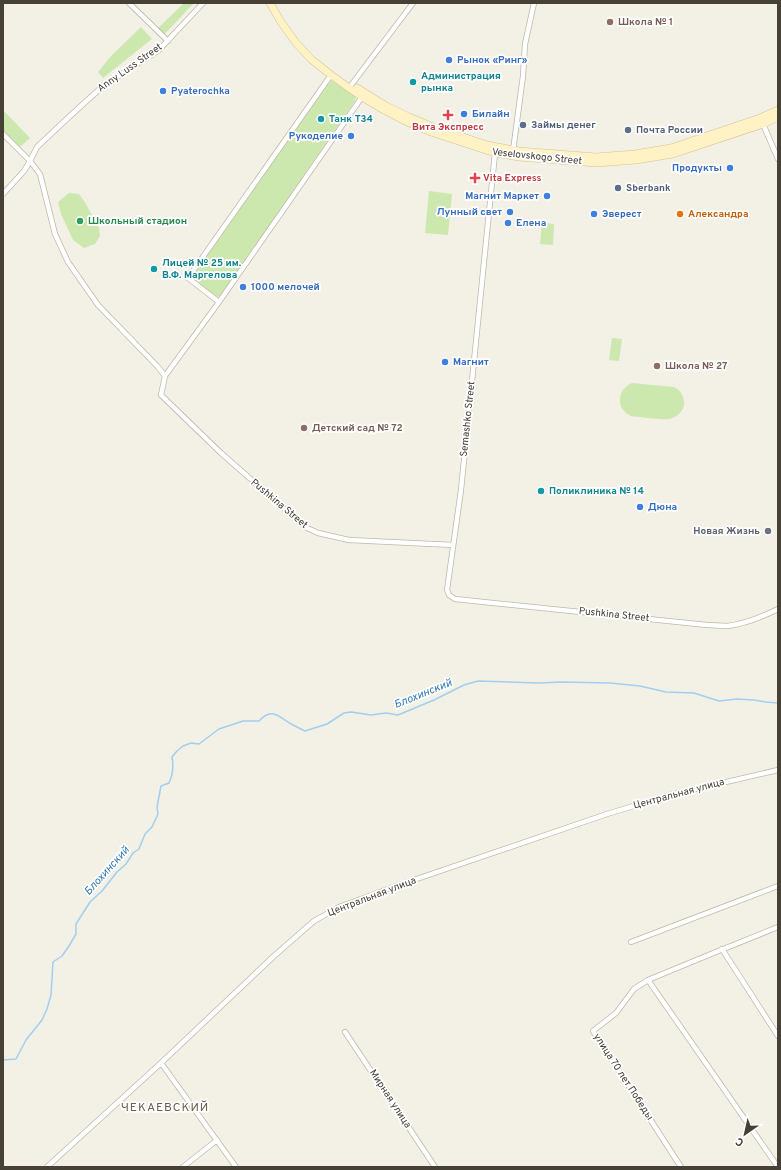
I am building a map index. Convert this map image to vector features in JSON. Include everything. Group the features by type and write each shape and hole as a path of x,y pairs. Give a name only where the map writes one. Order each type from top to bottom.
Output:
{"main road":[{"name":"Veselovskogo Street","path":"270,3 281,22 312,60 407,122 431,132 519,157 636,160 673,154 762,121 778,117"},
{"name":"Veselovskogo Street","path":"275,3 283,17 300,40 315,56 332,73 352,84 364,95"},
{"name":"Veselovskogo Street","path":"762,121 778,110"},
{"name":"Veselovskogo Street","path":"496,150 596,160"}],"street":[{"path":"129,3 168,42"},
{"name":"Anny Luss Street","path":"30,161 37,147 103,86 151,55 168,42 203,3"},
{"path":"352,84 413,3"},
{"path":"513,151 525,44 534,3"},
{"path":"219,302 188,278 332,73"},
{"path":"3,134 30,161 40,174 55,234 68,262 98,305 165,376 219,302 364,95"},
{"path":"762,121 778,159"},
{"name":"Semashko Street","path":"449,595 447,590 468,426 496,150"},
{"path":"3,194 24,171 30,161"},
{"name":"Pushkina Street","path":"165,376 161,395 221,453 305,527 318,533 349,540 453,545"},
{"name":"Pushkina Street","path":"449,595 455,599 726,626 739,624 766,615 778,609"},
{"name":"Центральная улица","path":"47,1167 161,1063 274,956 314,921 339,907 614,812 670,795 778,770"},
{"path":"630,942 778,886"},
{"name":"улица 70 лет Победы","path":"681,1167 592,1031 616,1012 634,989 648,980 778,927"},
{"path":"722,949 778,1036"},
{"path":"648,980 778,1167"},
{"name":"Мирная улица","path":"345,1032 435,1167"},
{"path":"161,1063 236,1167"},
{"path":"183,1167 216,1140"}],"green space":[{"path":"184,3 194,3 161,38 155,31"},
{"path":"141,27 152,39 103,78 98,72 110,57"},
{"path":"332,80 356,97 355,101 220,296 216,297 193,279 193,274"},
{"path":"3,110 30,138 20,147 3,132"},
{"path":"429,191 452,194 448,235 425,233"},
{"name":"Школьный стадион","path":"69,193 79,194 99,228 100,236 95,244 84,248 73,240 61,214 58,202"},
{"path":"542,223 554,224 553,245 540,244"},
{"path":"612,338 622,339 619,361 609,360"},
{"path":"632,383 674,387 680,391 683,397 684,405 682,411 675,417 669,419 631,416 622,409 620,399 623,390"}],"waterway":[{"name":"Блохинский","path":"3,1060 16,1059 26,1040 42,1020 51,995 53,962 62,956 69,946 76,934 76,924 90,902 126,864 133,853 139,849 145,834 152,827 158,814 157,807 161,786 169,783 171,777 173,767 172,757 183,746 191,743 199,744 219,729 243,721 259,721 268,714 276,715 305,731 327,724 344,713 351,712 371,715 386,713 398,715 434,700 464,685 478,681 610,683 640,686 666,692 694,693 719,701 737,699 778,703"}],"place":[{"name":"Школа № 1","path":"610,22"},
{"name":"Рынок «Ринг»","path":"449,60"},
{"name":"Администрация рынка","path":"413,82"},
{"name":"Pyaterochka","path":"163,91"},
{"name":"Билайн","path":"464,114"},
{"name":"Вита Экспресс","path":"448,115"},
{"name":"Танк T34","path":"321,119"},
{"name":"Займы денег","path":"523,125"},
{"name":"Почта России","path":"628,130"},
{"name":"Рукоделие","path":"351,136"},
{"name":"Продукты","path":"730,168"},
{"name":"Vita Express","path":"475,178"},
{"name":"Sberbank","path":"618,188"},
{"name":"Магнит Маркет","path":"547,196"},
{"name":"Лунный свет","path":"510,212"},
{"name":"Эверест","path":"594,214"},
{"name":"Александра","path":"680,214"},
{"name":"Школьный стадион","path":"80,221"},
{"name":"Елена","path":"508,223"},
{"name":"Лицей № 25 им. В.Ф. Маргелова","path":"154,269"},
{"name":"1000 мелочей","path":"243,287"},
{"name":"Магнит","path":"445,362"},
{"name":"Школа № 27","path":"657,366"},
{"name":"Детский сад № 72","path":"304,428"},
{"name":"Поликлиника № 14","path":"541,491"},
{"name":"Дюна","path":"640,507"},
{"name":"Новая Жизнь","path":"768,531"}],"district":[{"name":"ЧЕКАЕВСКИЙ","path":"165,1108"}]}
